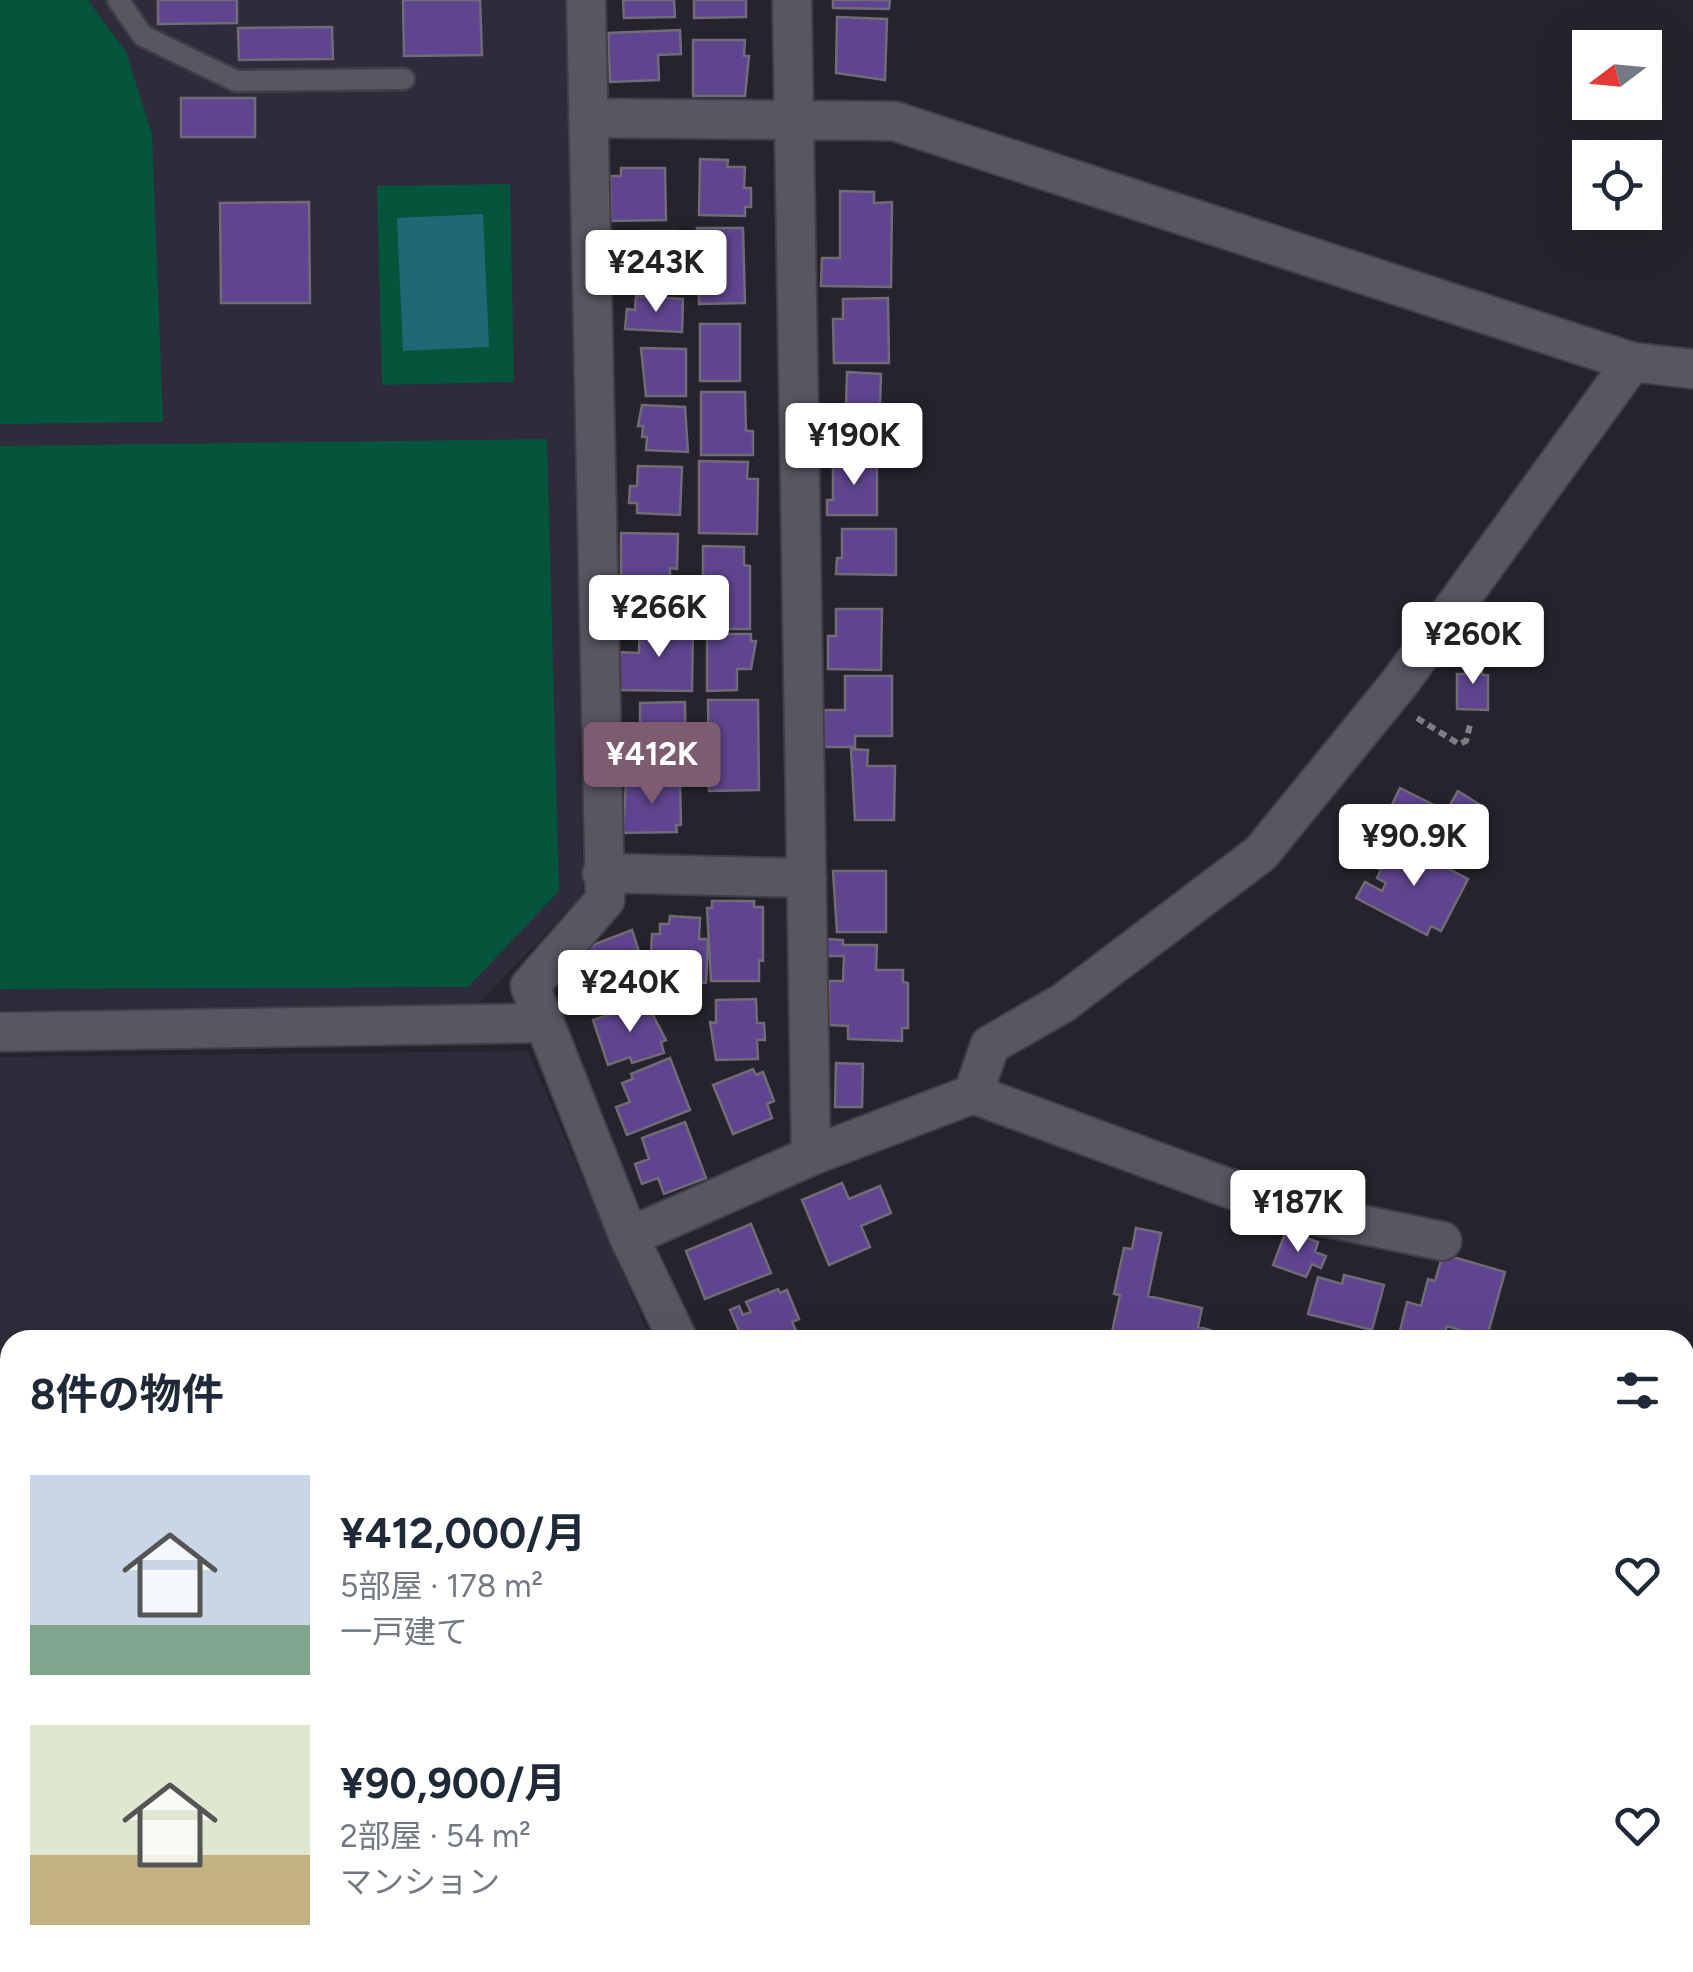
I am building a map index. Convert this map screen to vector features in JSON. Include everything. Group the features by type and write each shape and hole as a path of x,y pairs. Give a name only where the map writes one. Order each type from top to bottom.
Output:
{"street":[{"path":"586,0 605,900 530,986 629,1237 673,1330"},
{"path":"792,0 811,1156"},
{"path":"588,118 894,121 1632,362 1693,369"},
{"path":"973,1094 990,1045 1063,1003 1261,853 1386,699 1632,362"},
{"path":"602,873 807,878"},
{"path":"0,1032 545,1024"},
{"path":"629,1237 811,1156 973,1094 1285,1208 1442,1241"}],"lane":[{"path":"118,0 143,36 236,81 404,78"}],"path":[{"path":"1386,699 1459,744 1466,740 1471,722"}],"shaded area":[{"path":"0,0 566,0 583,895 476,1006 0,1010"},
{"path":"528,1051 647,1330 0,1330 0,1057"}],"green space":[{"path":"0,0 88,0 126,52 152,134 163,422 0,424"},
{"path":"510,184 514,382 382,385 377,186"},
{"path":"547,439 559,891 468,987 0,989 0,446"}],"water":[{"path":"483,214 489,347 403,351 397,218"}],"building":[{"path":"158,0 237,0 237,23 158,24"},
{"path":"403,0 480,0 482,55 404,56"},
{"path":"623,0 674,0 675,17 624,18"},
{"path":"694,0 746,0 746,17 694,18"},
{"path":"833,0 890,0 889,9 833,8"},
{"path":"837,17 887,19 885,80 836,73"},
{"path":"332,27 333,59 239,60 238,28"},
{"path":"680,30 681,54 658,55 659,80 610,82 608,33"},
{"path":"693,40 745,40 744,56 749,56 745,96 693,96"},
{"path":"181,98 255,98 255,137 181,137"},
{"path":"700,159 728,160 727,167 745,167 744,188 751,188 751,207 745,207 745,216 699,215"},
{"path":"621,168 665,168 666,220 611,221 610,176 621,176"},
{"path":"840,191 874,192 874,203 892,202 891,287 821,286 822,258 840,258"},
{"path":"309,202 310,303 221,303 220,203"},
{"path":"697,228 743,228 745,303 699,304"},
{"path":"642,231 675,231 675,240 683,240 683,272 625,270 625,252 632,252 633,240 641,240"},
{"path":"636,296 683,299 682,332 625,329 627,309 635,310"},
{"path":"888,298 889,363 834,363 833,319 843,319 843,299"},
{"path":"700,324 740,324 740,381 700,381"},
{"path":"641,348 686,349 686,396 646,396"},
{"path":"847,372 881,374 879,438 844,437 844,431 835,431 836,407 846,407"},
{"path":"701,392 745,392 746,431 753,431 753,455 701,455"},
{"path":"642,405 685,407 688,452 646,450 647,437 642,437 643,426 638,426"},
{"path":"833,460 877,460 877,515 827,515 827,500 833,500"},
{"path":"699,461 748,462 747,479 758,479 757,534 699,533"},
{"path":"638,466 682,467 680,515 637,513 637,503 629,503 630,486 637,486"},
{"path":"842,529 896,529 896,575 836,574 837,558 842,558"},
{"path":"621,533 678,534 677,569 670,568 670,589 621,588"},
{"path":"703,546 744,547 744,565 750,566 750,629 703,629"},
{"path":"836,609 882,609 881,670 828,669 828,636 836,636"},
{"path":"640,623 693,624 692,691 617,690 617,652 639,653"},
{"path":"707,634 751,634 751,641 756,641 751,669 737,669 737,690 707,691"},
{"path":"1466,659 1483,660 1482,675 1488,675 1488,710 1457,709 1457,674 1465,674"},
{"path":"845,676 892,676 892,736 855,736 855,747 824,747 824,710 845,710"},
{"path":"708,700 758,700 759,790 709,791"},
{"path":"685,702 686,769 623,770 622,745 627,745 627,732 640,731 640,703"},
{"path":"851,749 868,750 867,766 895,766 894,820 855,820"},
{"path":"680,780 681,825 676,825 677,832 623,833 626,781"},
{"path":"1400,788 1432,804 1420,827 1389,811"},
{"path":"1458,791 1480,805 1464,834 1441,820"},
{"path":"1400,843 1468,879 1441,931 1431,926 1427,935 1356,898 1365,882 1382,891 1386,883 1377,878 1381,870 1369,864 1378,847 1394,855"},
{"path":"833,871 886,871 886,932 837,932"},
{"path":"712,901 754,901 754,907 763,907 759,981 711,981 707,908 712,908"},
{"path":"670,916 700,918 699,939 708,939 706,983 661,981 662,960 654,960 651,954 652,934 660,934 660,924 669,924"},
{"path":"632,930 650,986 587,1011 571,970 591,963 585,948"},
{"path":"827,939 843,940 843,945 877,945 876,970 903,970 903,982 908,983 908,1028 902,1028 902,1041 848,1039 848,1026 829,1025 829,981 843,981 844,956 827,956"},
{"path":"756,999 757,1023 764,1023 765,1040 757,1040 758,1059 716,1060 710,1022 716,1023 716,1000"},
{"path":"646,1002 666,1040 661,1042 664,1053 632,1063 630,1057 608,1065 593,1020"},
{"path":"670,1058 690,1110 627,1135 616,1107 630,1102 622,1083 633,1079 631,1074"},
{"path":"836,1063 863,1064 862,1107 835,1107"},
{"path":"753,1069 756,1075 763,1072 774,1101 767,1104 772,1118 733,1134 713,1085"},
{"path":"685,1122 706,1178 664,1194 658,1178 642,1184 635,1164 649,1159 642,1138"},
{"path":"842,1183 849,1199 880,1186 891,1213 861,1226 870,1247 829,1265 802,1200"},
{"path":"751,1224 771,1273 705,1299 686,1251"},
{"path":"1136,1228 1161,1233 1148,1296 1202,1308 1198,1327 1210,1330 1112,1330 1120,1295 1114,1294 1124,1248 1132,1249"},
{"path":"1286,1231 1318,1242 1315,1252 1326,1256 1321,1268 1312,1264 1306,1277 1273,1265"},
{"path":"1443,1254 1505,1272 1489,1330 1447,1326 1446,1330 1400,1330 1407,1302 1421,1306 1428,1279 1435,1281"},
{"path":"1344,1275 1384,1285 1372,1330 1308,1314 1318,1277 1342,1284"},
{"path":"778,1289 780,1293 787,1290 799,1319 792,1322 796,1330 739,1330 730,1310 739,1306 743,1315 751,1312 746,1302"}]}
